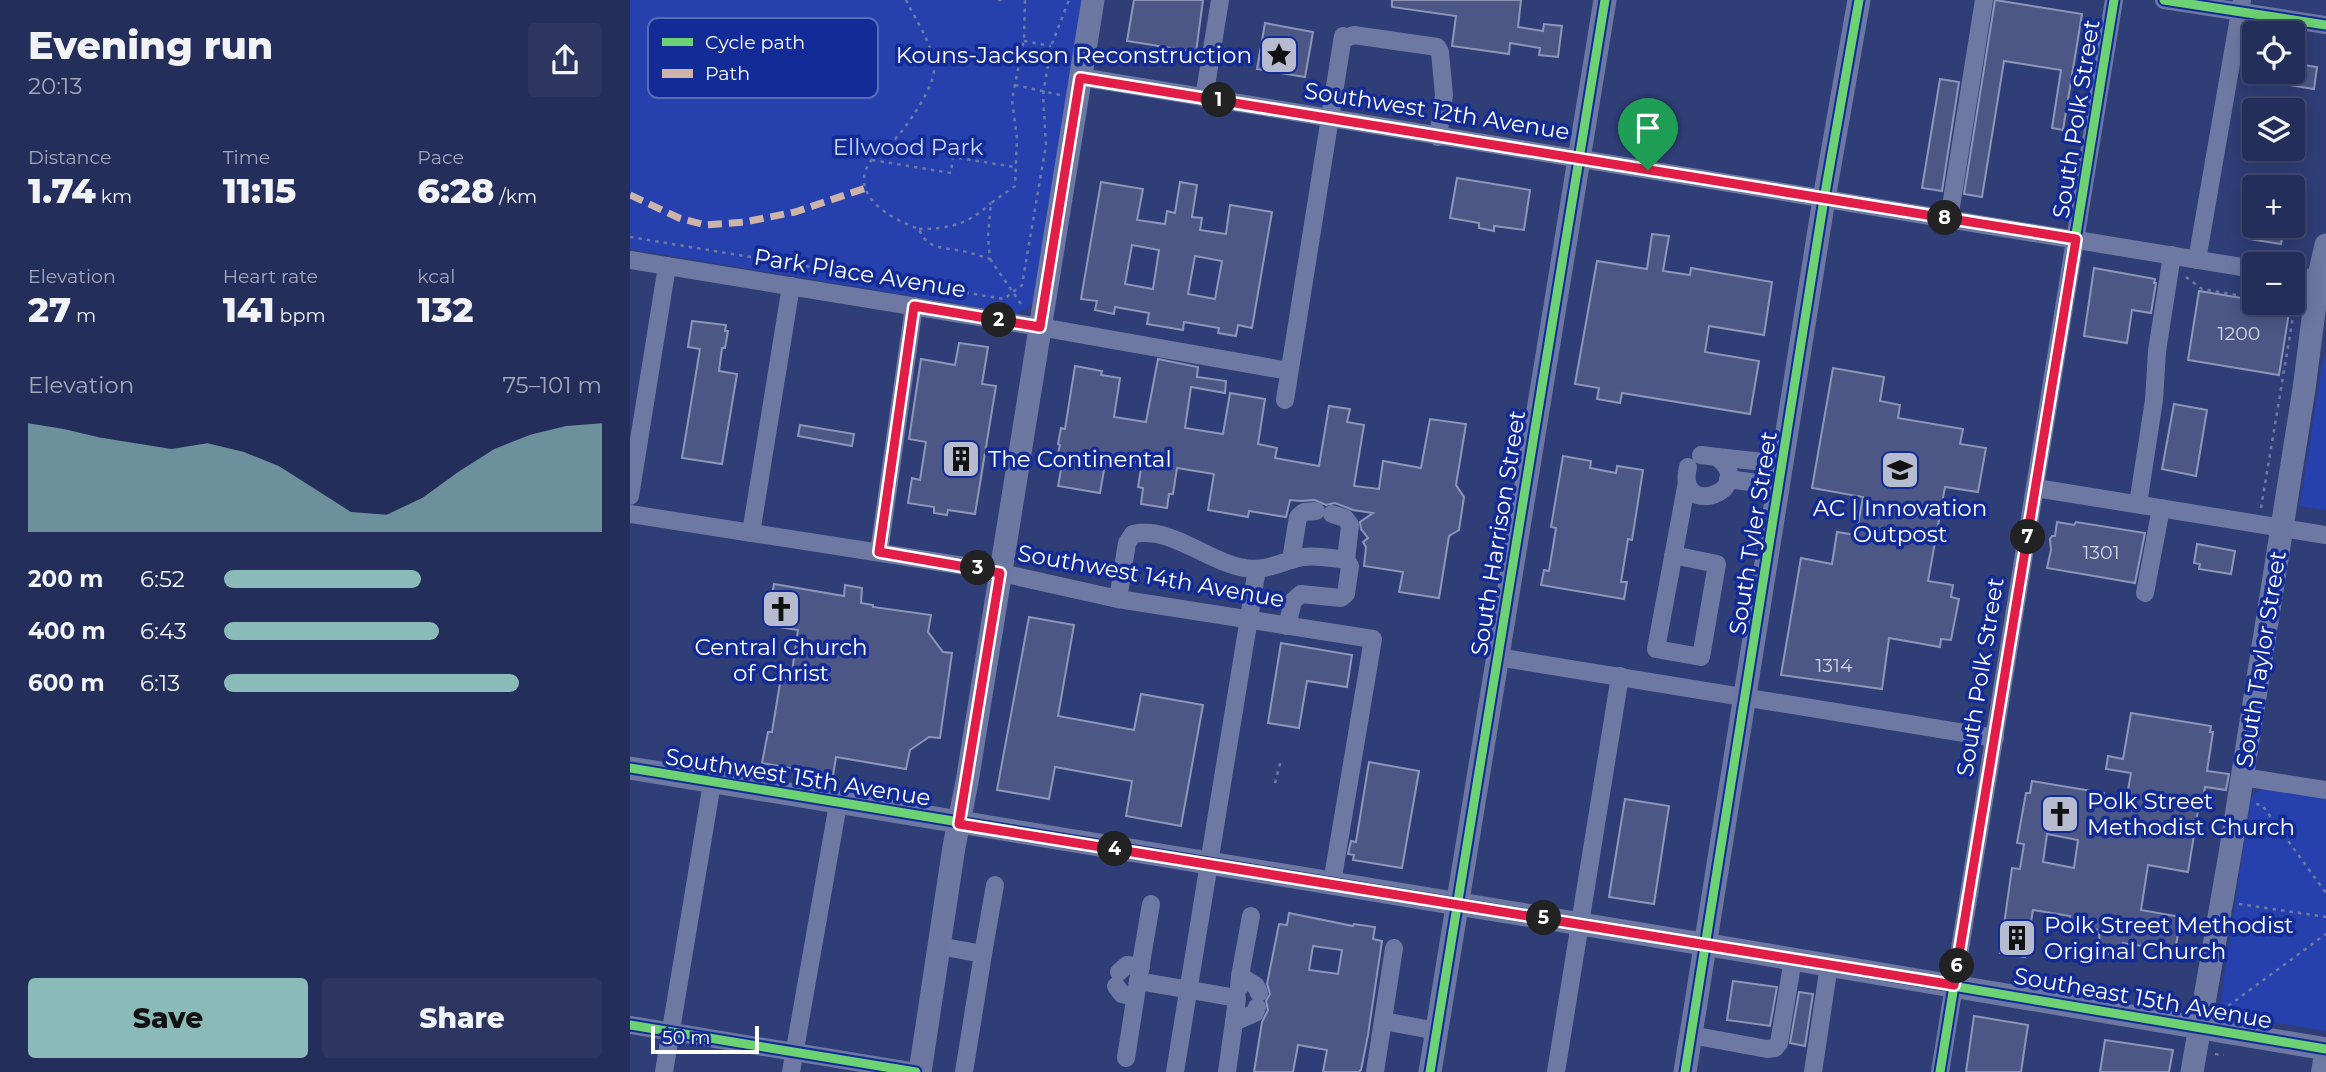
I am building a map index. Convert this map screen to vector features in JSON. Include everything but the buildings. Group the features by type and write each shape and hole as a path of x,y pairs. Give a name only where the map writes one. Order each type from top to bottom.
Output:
{"main road":[{"path":"918,1072 1093,0"},
{"name":"South Harrison Street","path":"1430,1072 1605,0"},
{"name":"South Tyler Street","path":"1685,1072 1858,0"},
{"name":"South Taylor Street","path":"2192,1072 2243,777 2326,245"},
{"name":"Southwest 15th Avenue","path":"630,768 1954,985"},
{"name":"Southeast 15th Avenue","path":"1954,985 2325,1049"}],"street":[{"path":"1204,98 1220,0"},
{"path":"1949,219 1984,0"},
{"name":"South Polk Street","path":"1940,1072 2114,0"},
{"path":"2164,0 2241,6 2326,25"},
{"path":"2197,260 2241,6"},
{"path":"1284,400 1343,38 1354,35 1437,47 1440,52 1444,95 1438,137"},
{"name":"Southwest 12th Avenue","path":"1080,78 2242,267"},
{"path":"2138,504 2172,256"},
{"name":"Park Place Avenue","path":"630,260 1289,370"},
{"path":"630,496 667,266"},
{"path":"751,533 791,286"},
{"path":"879,552 914,306"},
{"path":"1698,465 1781,475"},
{"path":"1698,465 1727,467 1728,479 1720,492 1707,497 1695,493 1698,465"},
{"path":"1673,555 1717,564 1701,657 1656,649 1673,555 1698,465"},
{"path":"1728,479 1781,475"},
{"path":"2036,488 2326,535"},
{"path":"2145,593 2161,508"},
{"path":"1287,626 1293,601 1301,594 1341,598 1346,594 1350,566 1346,560 1350,525 1345,518 1324,512 1304,512 1298,517 1291,560"},
{"name":"Southwest 14th Avenue","path":"630,514 879,552 1000,573 1118,599 1373,639 1332,883"},
{"path":"1118,599 1126,543 1133,534 1146,531 1160,533 1223,562 1257,569 1269,568 1306,556 1346,560"},
{"path":"1175,1072 1257,569"},
{"path":"1665,683 1668,652"},
{"path":"1497,657 1995,738"},
{"path":"1556,1072 1620,676"},
{"path":"2243,777 2326,790"},
{"path":"664,1072 712,783"},
{"path":"791,1072 838,804"},
{"path":"964,1072 995,885"},
{"path":"1126,1058 1151,904"},
{"path":"1227,1072 1251,916"},
{"path":"939,946 983,954"},
{"path":"1375,1072 1394,948"},
{"path":"1691,1035 1767,1049 1775,1048 1779,1043 1793,959"},
{"path":"1138,982 1127,965 1117,979 1122,994 1138,982 1237,998"},
{"path":"1813,1072 1829,965"},
{"path":"1234,1022 1255,1013 1258,1000 1256,986 1240,976"},
{"path":"1383,1021 1437,1031"},
{"path":"630,1026 918,1072"},
{"path":"2320,1072 2325,1049"}],"path":[{"path":"906,0 931,49 934,72 931,84 901,132 872,160 865,175 871,201 892,218 919,229 955,226 968,222 1015,186 1017,138 1012,100 1024,41 1025,0"},
{"path":"998,0 1004,0"},
{"path":"630,237 1004,299 1022,285 1046,145 1044,91 1051,46 1069,0"},
{"path":"1024,41 1051,46"},
{"path":"1015,85 1063,96"},
{"path":"872,160 951,173 953,157 1015,167"},
{"path":"992,203 988,236 990,259 1021,304"},
{"path":"919,229 928,244 990,259"},
{"path":"2169,274 2183,275 2202,289 2242,296"},
{"path":"2259,514 2293,315"},
{"path":"1275,783 1281,760"},
{"path":"2262,805 2326,893"},
{"path":"2245,904 2326,917"},
{"path":"2227,1018 2228,1006 2326,934"}],"green space":[{"name":"Ellwood Park","path":"630,0 1082,0 1033,301 1024,311 1015,313 630,249"},
{"path":"2324,354 2326,361 2326,510 2300,506"},
{"path":"2265,788 2326,798 2326,1031 2233,1016 2226,1014 2220,1005 2251,798"}],"marked path":[{"path":"630,195 679,218 705,225 745,222 795,212 866,188"}],"cycle path":[{"path":"1430,1072 1605,0"},
{"path":"1685,1072 1824,199 1859,0"},
{"path":"1940,1072 2114,0"},
{"path":"2164,0 2326,25"},
{"path":"630,768 2326,1049"},
{"path":"630,1025 916,1072"}],"place":[{"name":"Kouns-Jackson Reconstruction","path":"1279,55"},
{"name":"The Continental","path":"961,459"},
{"name":"AC | Innovation Outpost","path":"1900,470"},
{"name":"Central Church of Christ","path":"781,609"},
{"name":"Polk Street Methodist Church","path":"2060,814"},
{"name":"Polk Street Methodist Original Church","path":"2017,938"}],"route":[{"path":"1080,78 1648,170 2076,239 1954,985 959,824 1000,573 879,552 914,306 1040,327 1080,78"}]}
